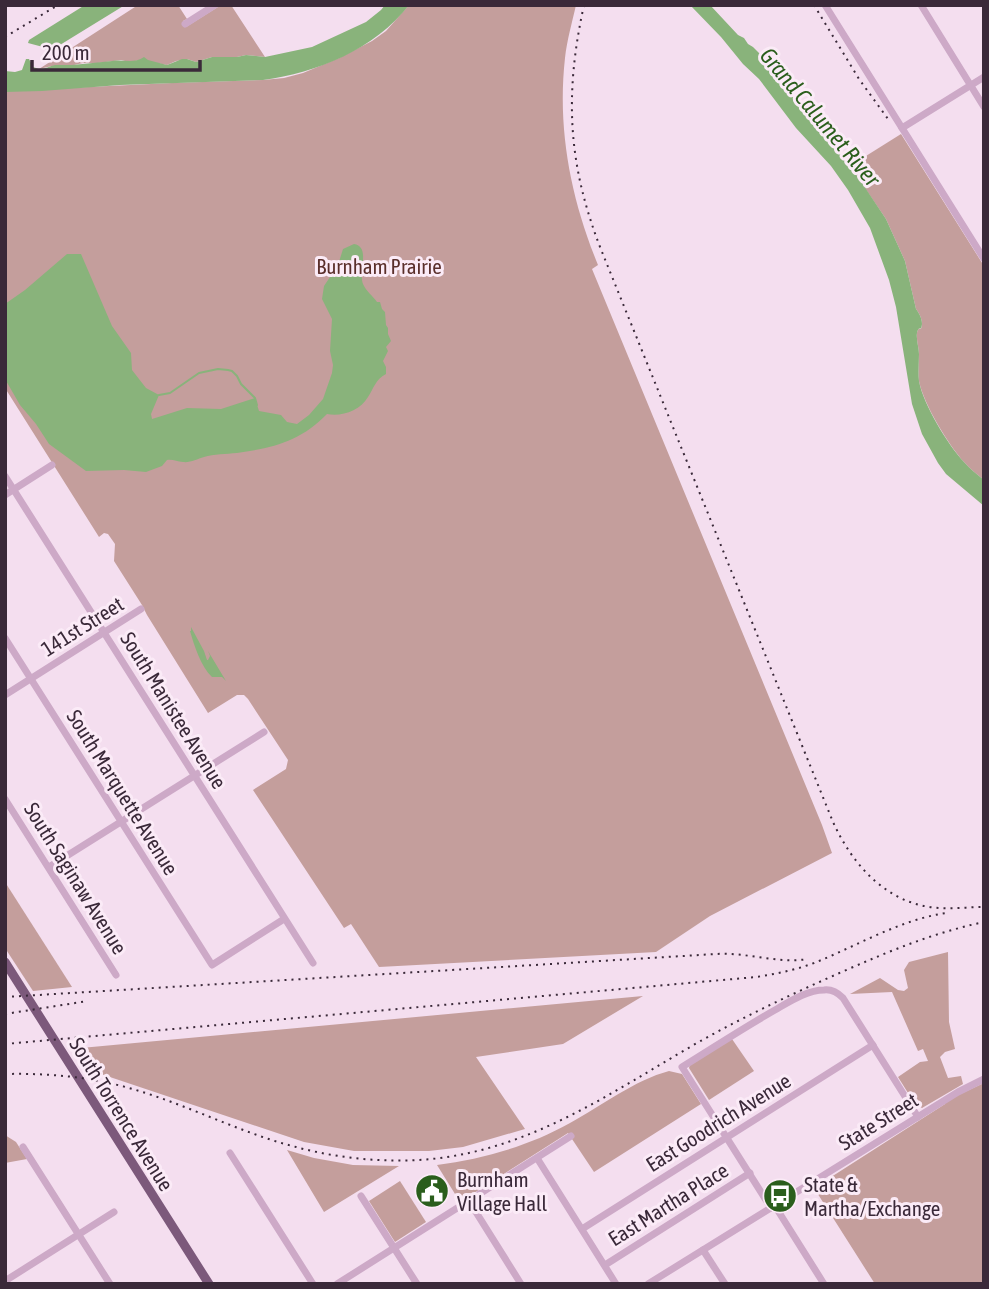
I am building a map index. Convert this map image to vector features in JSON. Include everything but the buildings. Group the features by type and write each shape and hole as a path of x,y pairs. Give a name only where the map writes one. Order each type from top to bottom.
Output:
{"main road":[{"name":"South Torrence Avenue","path":"5,962 209,1284"}],"street":[{"path":"185,24 215,5"},
{"path":"825,5 984,259"},
{"path":"920,5 984,107"},
{"path":"902,128 984,77"},
{"path":"5,495 52,466"},
{"name":"South Manistee Avenue","path":"5,476 313,963"},
{"name":"141st Street","path":"5,695 141,609"},
{"name":"South Marquette Avenue","path":"5,638 212,965 285,919"},
{"path":"49,867 264,732"},
{"name":"South Saginaw Avenue","path":"5,799 116,975"},
{"path":"824,1284 682,1067 788,1003 813,992 832,990 844,998 918,1117"},
{"name":"East Goodrich Avenue","path":"582,1229 873,1045"},
{"name":"State Street","path":"648,1284 958,1092 984,1079"},
{"path":"337,1284 571,1136"},
{"path":"23,1147 110,1284"},
{"path":"230,1153 313,1284"},
{"path":"537,1158 617,1284"},
{"name":"East Martha Place","path":"605,1265 750,1173"},
{"path":"361,1196 417,1284"},
{"path":"469,1201 521,1284"},
{"path":"7,1280 114,1212"},
{"path":"703,1250 725,1284"}],"green space":[{"path":"138,5 178,5 187,19 183,21 186,27 221,5 231,5 265,57 212,57 196,62 187,59 167,65 141,60 121,60 39,69"},
{"name":"Burnham Prairie","path":"409,5 576,5 565,58 563,111 568,164 580,215 598,265 592,269 832,853 710,916 656,952 379,967 351,924 344,928 253,790 286,769 288,760 244,695 237,695 208,713 114,561 115,544 108,534 104,533 99,537 5,388 5,91 284,78 339,58 372,41 386,31"},
{"path":"901,134 984,266 984,480 969,467 944,435 926,401 919,378 917,336 922,322 916,309 905,261 886,219 850,166"},
{"path":"5,882 72,987 33,991 5,948"},
{"path":"948,952 949,1022 955,1049 940,1057 948,1078 961,1076 963,1084 922,1108 915,1104 898,1077 920,1062 928,1061 923,1049 918,1051 892,992 850,994 880,978 904,991 908,988 904,970 909,962"},
{"path":"643,996 563,1044 476,1057 525,1129 463,1147 429,1151 354,1151 304,1142 95,1072 81,1048"},
{"path":"732,1039 754,1071 709,1100 689,1068 690,1064"},
{"path":"669,1071 682,1074 701,1104 594,1172 568,1133 460,1202 437,1165 522,1145 570,1123 631,1087"},
{"path":"984,1083 984,1284 875,1284 814,1188 945,1104 945,1101"},
{"path":"5,1135 16,1142 27,1159 5,1163"},
{"path":"287,1150 353,1165 399,1166 324,1212"},
{"path":"400,1181 426,1222 395,1242 369,1201"}],"shaded area":[{"path":"85,5 125,5 48,51 28,43 29,40"},
{"path":"385,5 409,5 395,21 362,46 324,65 283,77 5,92 5,71 22,70 26,59 29,59 33,67 43,69 55,65 132,61 144,57 167,65 182,59 196,62 212,57 265,57 312,47 366,22"},
{"path":"690,5 710,5 761,55 822,135 839,152 886,219 905,261 921,320 922,327 918,329 917,336 921,390 937,424 951,445 966,465 984,480 984,506 946,474 922,434 912,404 889,280 870,228 848,190 759,79"},
{"path":"354,244 362,250 363,284 377,302 380,302 385,312 391,341 386,347 388,351 383,361 386,374 360,406 344,414 327,414 307,431 286,442 263,449 212,455 188,462 167,460 162,466 146,472 86,471 49,444 20,405 5,379 5,304 67,254 81,254 112,326 131,353 132,370 146,388 159,395 151,414 152,419 187,408 221,409 255,398 259,411 281,415 287,422 297,424 323,399 332,373 332,319 322,299 324,286 338,265 343,249"},
{"path":"191,627 207,660 210,656 208,651 226,681 222,677 212,677 204,668 190,631"}],"waterway":[{"path":"159,395 170,393 199,373 228,370 237,376 255,398 257,405"}],"railway":[{"path":"5,37 58,5"},
{"path":"584,5 572,100 576,160 591,220 833,822 862,868 888,891 921,905 945,908 984,907"},
{"path":"814,5 859,79 888,119"},
{"path":"5,1044 756,977 807,965 895,927 946,913"},
{"path":"5,1074 38,1074 104,1082 156,1096 235,1127 313,1151 381,1160 432,1159 469,1153 538,1131 602,1099 715,1033 788,996 896,949 947,931 984,922"},
{"path":"5,997 716,954 785,960 808,959"},
{"path":"5,1014 88,1001"}],"place":[{"name":"Burnham Village Hall","path":"432,1191"},
{"name":"State & Martha/Exchange","path":"780,1196"}],"water label":[{"name":"Grand Calumet River","path":"820,117"}]}
